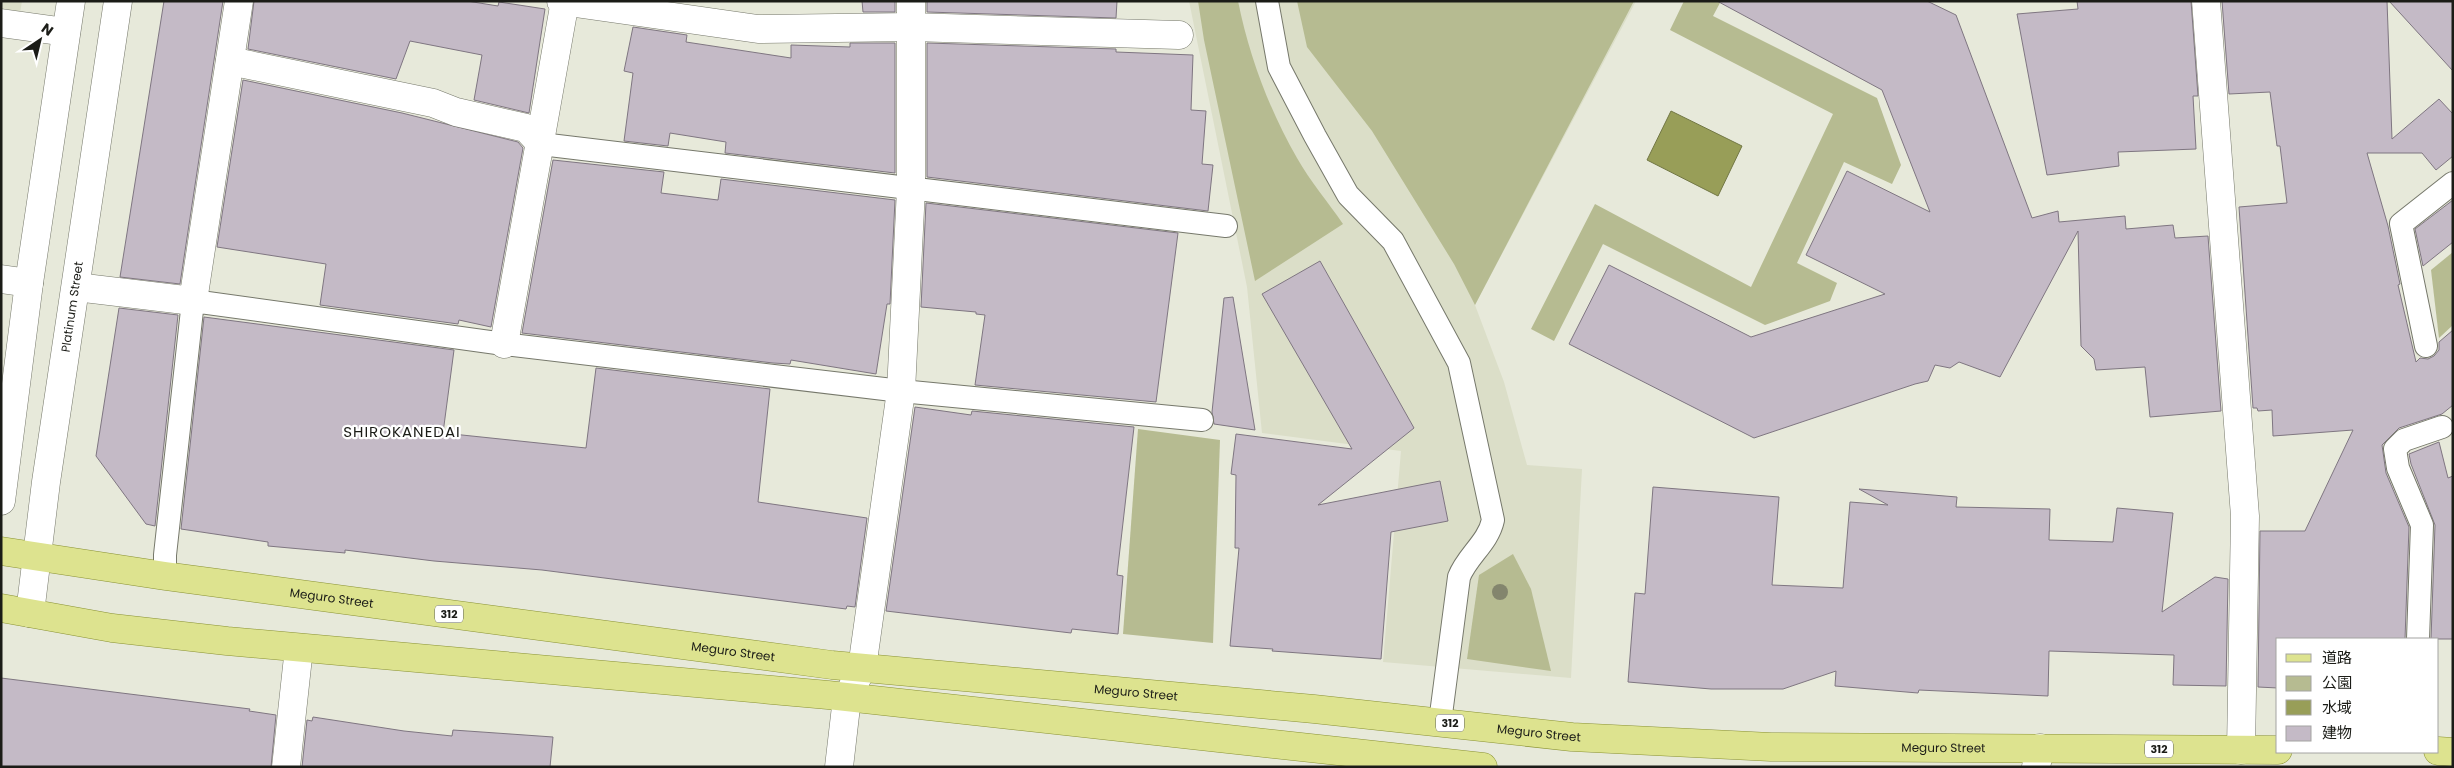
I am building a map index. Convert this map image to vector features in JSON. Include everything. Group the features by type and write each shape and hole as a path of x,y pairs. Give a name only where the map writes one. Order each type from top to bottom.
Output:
{"main road":[{"name":"Meguro Street","path":"1,551 165,576 862,668 1440,722 1572,737 1770,747 2038,757 2276,750"},
{"path":"1,608 112,628 299,648 847,698 1483,767"},
{"path":"1434,762 1440,722"},
{"path":"2439,752 2453,752"}],"street":[{"path":"1,500 29,283 71,1"},
{"name":"Platinum Street","path":"30,613 36,556 118,1"},
{"path":"76,287 193,301 239,1"},
{"path":"2206,1 2245,516 2241,750"},
{"path":"504,344 541,144 564,2 758,29 911,14 1179,35"},
{"path":"839,767 847,698 862,668 901,390 911,189 911,14"},
{"path":"1,23 66,32"},
{"path":"230,61 433,103 456,112 526,128 541,144"},
{"path":"1,280 29,283"},
{"path":"286,767 299,648"}],"lane":[{"path":"1266,1 1279,67 1315,136 1348,195 1393,241 1459,363 1493,520 1491,530 1463,567 1459,577 1440,722"},
{"path":"541,144 1226,226"},
{"path":"2426,346 2401,224 2453,182"},
{"path":"165,576 165,555 193,301 504,344 901,390 1202,420"},
{"path":"2418,638 2422,525 2398,468 2395,449 2404,440 2442,427"}],"shaded area":[{"path":"1,1 22,1 19,19 1,16"},
{"path":"1189,1 1636,1 1475,305 1504,382 1527,465 1582,469 1571,678 1383,662 1401,451 1262,433 1247,287"}],"green space":[{"path":"1198,1 1238,1 1254,62 1278,121 1302,167 1343,224 1255,281 1204,40"},
{"path":"1297,1 1634,1 1475,305 1454,264 1372,131 1307,47"},
{"path":"1684,1 1721,1 1713,16 1877,98 1901,165 1892,184 1844,162 1797,263 1837,283 1830,301 1765,325 1603,244 1554,341 1531,329 1595,204 1751,287 1833,114 1670,30"},
{"path":"2453,252 2453,325 2439,338 2431,270"},
{"path":"1138,429 1220,440 1213,643 1123,634"},
{"path":"1513,554 1531,589 1551,671 1467,659 1479,575"}],"water":[{"path":"1671,111 1742,146 1718,196 1647,160"}],"building":[{"path":"164,1 223,1 180,284 120,277"},
{"path":"254,1 467,1 498,6 499,2 545,9 529,113 474,100 482,55 410,41 396,79 248,49"},
{"path":"862,1 895,1 895,12 863,12"},
{"path":"927,1 1117,1 1116,18 927,12"},
{"path":"1717,1 1927,1 1956,15 2032,218 2058,211 2059,222 2125,216 2126,229 2173,225 2175,238 2208,236 2221,411 2150,417 2145,367 2096,370 2094,359 2081,346 2078,231 2000,377 1959,362 1950,368 1935,365 1928,381 1754,438 1569,344 1609,265 1751,337 1885,294 1806,255 1847,171 1930,212 1882,90"},
{"path":"2077,1 2191,1 2198,96 2193,96 2196,149 2118,152 2119,166 2047,175 2017,14 2078,9"},
{"path":"2222,1 2387,1 2392,139 2439,99 2453,114 2453,156 2436,170 2422,153 2367,153 2388,226 2400,284 2398,285 2416,362 2420,358 2428,359 2434,356 2439,350 2439,342 2453,330 2453,405 2442,414 2399,428 2382,445 2386,473 2409,527 2405,638 2276,638 2276,688 2258,687 2260,531 2305,531 2353,430 2273,436 2272,410 2258,411 2257,408 2253,408 2239,207 2287,203 2280,146 2277,146 2270,92 2229,94"},
{"path":"2389,1 2453,1 2453,71"},
{"path":"633,27 687,35 686,42 791,58 791,45 850,47 850,43 895,43 895,173 725,153 726,142 670,133 668,146 624,141 633,73 624,71"},
{"path":"927,43 1116,49 1116,52 1193,55 1191,110 1206,111 1202,164 1213,165 1208,211 927,177"},
{"path":"243,80 402,113 518,142 523,148 491,327 459,320 458,324 320,305 326,264 217,247"},
{"path":"553,160 664,172 661,193 718,200 721,179 895,200 890,304 887,304 876,374 791,360 790,364 773,363 522,333"},
{"path":"2453,200 2453,242 2423,266 2415,229"},
{"path":"926,203 1178,233 1156,402 975,385 985,315 976,314 976,312 921,307"},
{"path":"1320,261 1414,428 1318,505 1440,481 1448,521 1391,532 1381,659 1230,646 1239,548 1235,548 1236,475 1231,474 1236,434 1352,449 1262,294"},
{"path":"1233,297 1255,430 1214,424 1212,412 1224,298"},
{"path":"119,308 178,315 155,526 146,524 96,456"},
{"path":"204,317 454,350 443,433 586,448 596,368 770,389 758,502 867,518 855,607 847,606 846,609 542,570 434,561 345,550 345,553 268,546 268,542 181,529"},
{"path":"915,407 971,415 972,411 1134,427 1117,575 1123,576 1118,634 1072,629 1071,633 886,611"},
{"path":"2439,442 2448,478 2453,476 2453,639 2431,638 2435,525 2411,464 2409,454"},
{"path":"1653,487 1779,497 1772,585 1843,588 1850,502 1888,505 1859,489 1957,497 1956,507 2050,509 2049,540 2113,542 2117,508 2173,513 2162,612 2215,577 2228,579 2226,686 2173,685 2174,655 2049,651 2048,696 1919,690 1918,693 1835,686 1836,671 1783,689 1711,689 1628,682 1635,593 1645,594"},
{"path":"1,678 250,709 249,711 276,715 271,767 1,767"},
{"path":"313,717 404,731 452,736 453,730 553,737 550,767 302,767 307,720 312,721"}],"district":[{"name":"SHIROKANEDAI","path":"402,432"}]}
